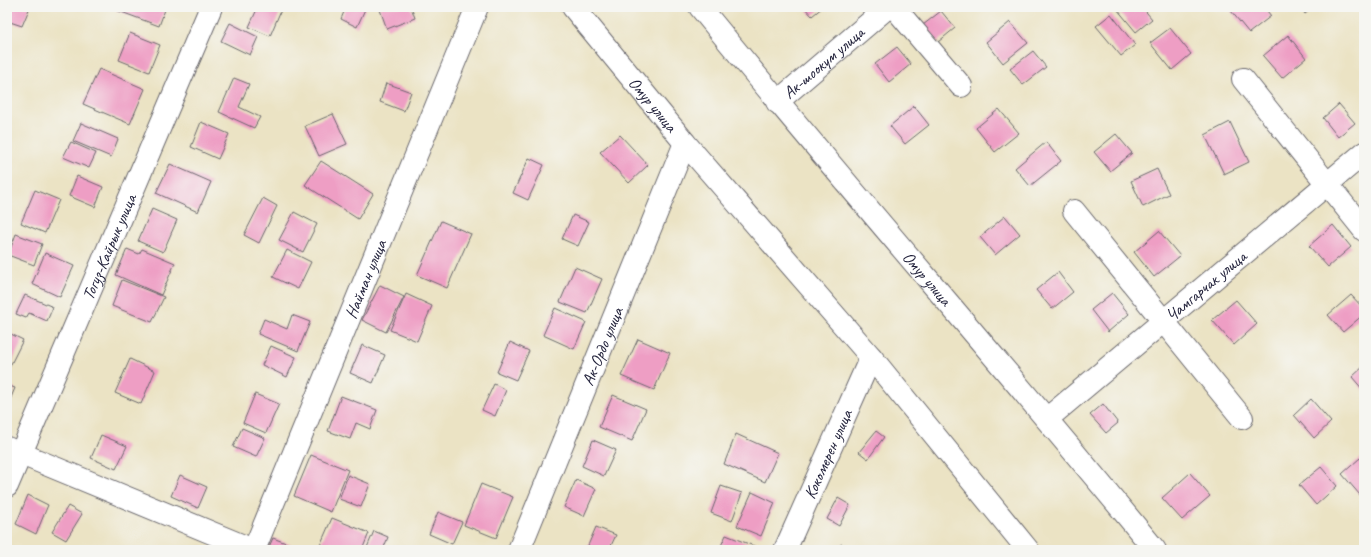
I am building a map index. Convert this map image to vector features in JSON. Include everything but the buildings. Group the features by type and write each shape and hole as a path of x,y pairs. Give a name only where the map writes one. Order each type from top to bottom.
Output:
{"street":[{"name":"Тогуз-Кайрык улица","path":"7,486 14,450 211,7"},
{"name":"Найман улица","path":"254,550 477,7"},
{"name":"Омур улица","path":"573,7 685,143 871,357 1028,550"},
{"name":"Омур улица","path":"700,7 777,102 1048,418 1156,550"},
{"name":"Ак-шоокум улица","path":"777,102 888,7"},
{"path":"894,7 961,86"},
{"path":"1242,79 1364,230"},
{"name":"Ак-Ордо улица","path":"519,550 685,143"},
{"name":"Чамгарчак улица","path":"1048,418 1364,153"},
{"path":"1074,211 1242,418"},
{"name":"Кокомерен улица","path":"785,550 871,357"},
{"path":"14,450 254,550"}]}
